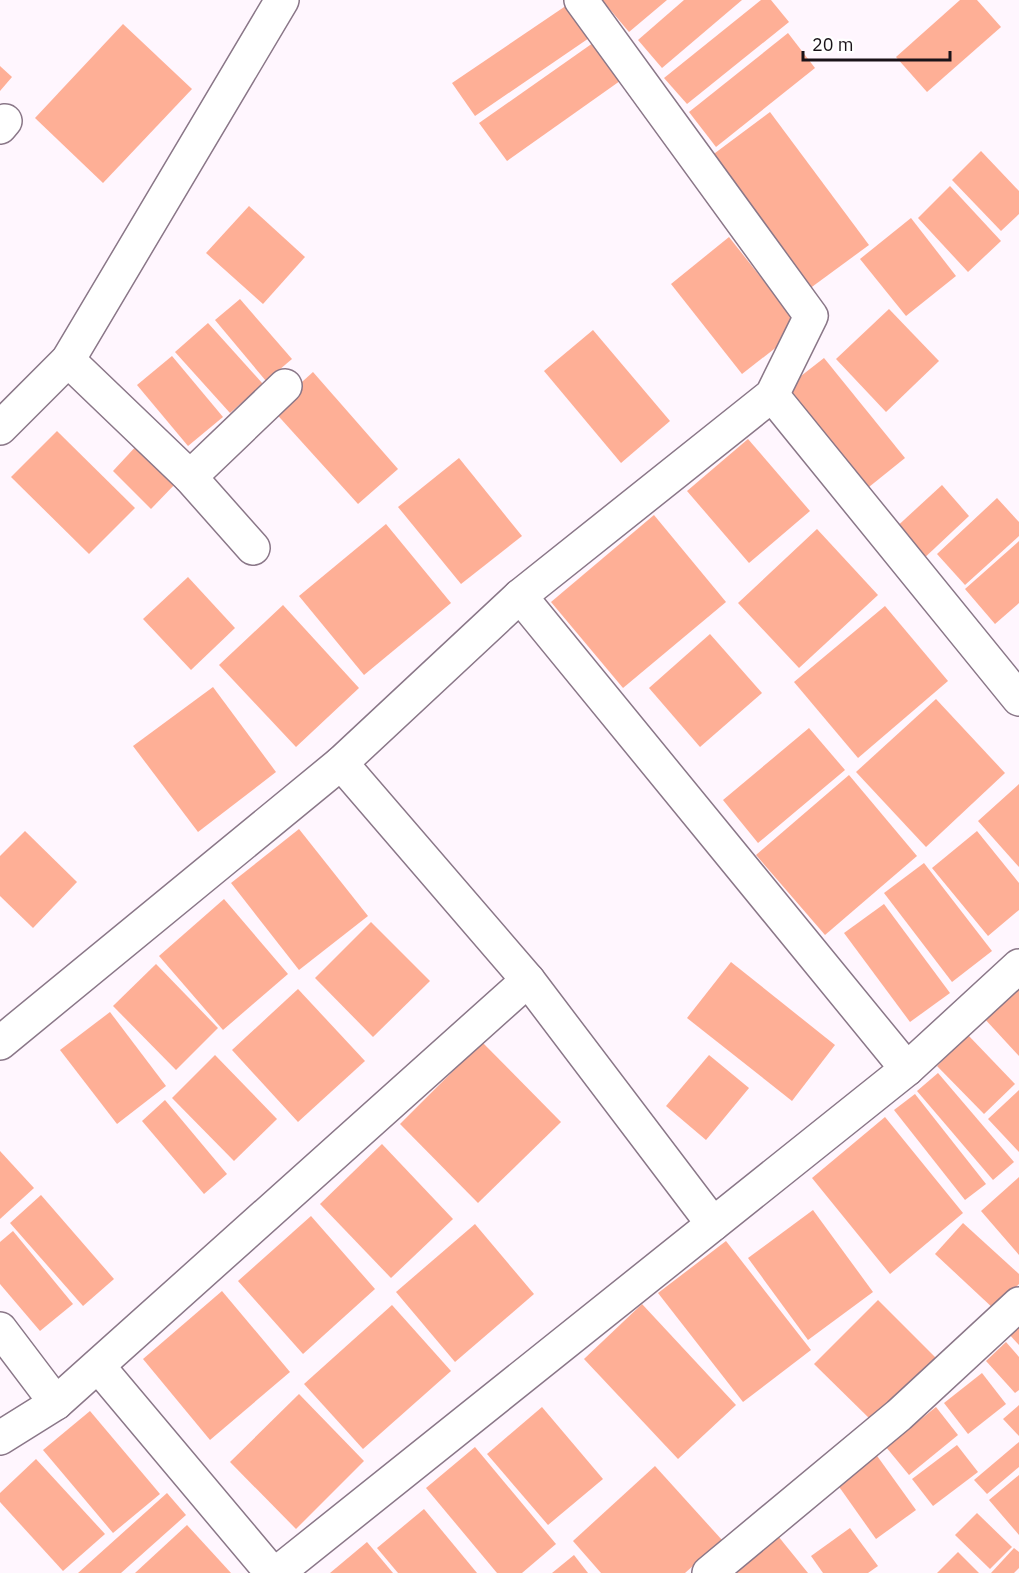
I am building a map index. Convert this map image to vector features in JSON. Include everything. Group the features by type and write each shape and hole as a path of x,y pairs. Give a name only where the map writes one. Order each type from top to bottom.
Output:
{"street":[{"path":"0,428 68,360 282,0"},
{"path":"0,1043 341,764 520,596 772,395 811,316 581,0"},
{"path":"68,360 190,477 253,548"},
{"path":"190,477 285,386"},
{"path":"772,395 1019,699"},
{"path":"520,596 907,1069"},
{"path":"341,764 528,980 713,1224"},
{"path":"278,1573 907,1069 1019,966"},
{"path":"0,1438 56,1403 528,980"},
{"path":"709,1573 899,1415 1019,1304"},
{"path":"0,1329 56,1403"},
{"path":"98,1366 272,1573"}],"building":[{"path":"602,0 667,0 629,32"},
{"path":"684,0 742,0 662,68 638,40"},
{"path":"761,0 771,0 789,22 687,104 664,78"},
{"path":"960,0 977,0 1001,27 927,92 896,57"},
{"path":"573,1 595,34 475,116 452,83"},
{"path":"123,24 192,89 103,183 35,118"},
{"path":"788,33 815,68 716,147 689,112"},
{"path":"600,38 627,76 507,161 479,123"},
{"path":"0,66 12,77 0,91"},
{"path":"770,112 869,245 805,292 707,159"},
{"path":"981,151 1019,191 1019,214 1001,231 952,180"},
{"path":"950,186 1001,241 968,272 918,218"},
{"path":"249,206 305,257 263,304 206,253"},
{"path":"911,218 956,276 906,316 860,259"},
{"path":"729,237 801,328 742,374 671,284"},
{"path":"240,299 292,359 266,381 215,320"},
{"path":"889,309 939,361 886,412 836,359"},
{"path":"208,323 263,384 230,413 175,352"},
{"path":"593,330 670,421 621,463 544,371"},
{"path":"172,356 223,417 188,446 137,385"},
{"path":"824,358 905,458 864,491 783,390"},
{"path":"313,372 398,469 358,504 272,409"},
{"path":"57,431 135,508 89,554 11,477"},
{"path":"748,439 810,511 749,563 687,491"},
{"path":"139,443 177,482 151,509 113,471"},
{"path":"459,458 522,536 461,584 398,507"},
{"path":"942,485 969,516 920,562 892,531"},
{"path":"997,498 1019,522 1019,536 965,585 937,554"},
{"path":"654,515 726,602 623,688 551,602"},
{"path":"386,524 451,603 364,675 299,596"},
{"path":"817,529 878,595 799,668 738,603"},
{"path":"1019,541 1019,603 995,624 965,589"},
{"path":"188,577 235,628 191,670 143,619"},
{"path":"283,605 359,688 296,747 219,665"},
{"path":"885,606 948,681 858,758 794,682"},
{"path":"710,634 762,693 700,747 649,688"},
{"path":"213,687 276,772 198,832 133,746"},
{"path":"936,699 1005,773 926,847 856,772"},
{"path":"809,728 845,770 758,843 723,800"},
{"path":"849,775 917,856 825,935 756,855"},
{"path":"1019,784 1019,867 978,821"},
{"path":"299,829 368,916 299,970 231,883"},
{"path":"25,831 77,882 33,928 0,896 0,856"},
{"path":"977,831 1019,883 1019,910 988,936 932,868"},
{"path":"924,863 992,951 952,982 884,893"},
{"path":"224,899 288,974 223,1030 159,956"},
{"path":"884,904 950,993 910,1022 844,933"},
{"path":"371,922 430,981 373,1037 315,978"},
{"path":"731,962 835,1045 792,1101 687,1018"},
{"path":"156,964 218,1028 176,1070 113,1006"},
{"path":"1019,987 1019,1056 983,1017"},
{"path":"298,989 365,1061 298,1122 232,1050"},
{"path":"110,1012 166,1086 117,1124 60,1050"},
{"path":"968,1035 1015,1084 984,1114 937,1066"},
{"path":"482,1042 561,1122 478,1203 400,1124"},
{"path":"215,1055 277,1119 234,1161 172,1098"},
{"path":"709,1055 749,1088 706,1140 666,1106"},
{"path":"938,1073 1014,1162 993,1180 917,1091"},
{"path":"1019,1090 1019,1152 988,1119"},
{"path":"915,1094 986,1184 965,1200 894,1110"},
{"path":"165,1100 227,1174 204,1194 142,1121"},
{"path":"885,1117 963,1213 890,1274 812,1178"},
{"path":"382,1144 453,1219 391,1278 320,1204"},
{"path":"0,1151 34,1188 0,1219"},
{"path":"1019,1177 1019,1255 981,1211"},
{"path":"41,1195 114,1279 83,1306 10,1223"},
{"path":"813,1210 873,1292 808,1340 748,1258"},
{"path":"311,1216 375,1289 303,1354 238,1281"},
{"path":"963,1223 1019,1274 1019,1284 995,1310 935,1254"},
{"path":"475,1224 534,1294 455,1362 396,1292"},
{"path":"13,1231 73,1304 40,1331 0,1284 0,1242"},
{"path":"726,1241 811,1350 743,1402 658,1293"},
{"path":"222,1291 290,1372 210,1440 143,1359"},
{"path":"878,1300 936,1358 873,1422 814,1364"},
{"path":"642,1304 736,1405 678,1459 584,1359"},
{"path":"392,1305 451,1371 363,1449 304,1384"},
{"path":"1019,1322 1019,1345 1008,1333"},
{"path":"1006,1342 1019,1357 1019,1390 1015,1393 986,1361"},
{"path":"982,1373 1006,1404 968,1434 944,1403"},
{"path":"299,1394 364,1461 296,1529 230,1462"},
{"path":"1019,1405 1019,1436 1003,1419"},
{"path":"542,1407 603,1479 548,1525 487,1454"},
{"path":"936,1407 958,1435 909,1475 886,1447"},
{"path":"90,1411 160,1494 113,1533 43,1450"},
{"path":"1019,1442 1019,1467 987,1494 974,1480"},
{"path":"957,1445 978,1472 933,1506 912,1479"},
{"path":"475,1447 556,1544 522,1573 497,1573 426,1488"},
{"path":"875,1453 916,1510 876,1539 835,1481"},
{"path":"36,1459 105,1534 63,1571 0,1502 0,1493"},
{"path":"655,1466 722,1540 685,1573 601,1573 573,1541"},
{"path":"1019,1475 1019,1535 989,1500"},
{"path":"167,1493 186,1515 121,1573 78,1573"},
{"path":"424,1509 477,1573 398,1573 377,1548"},
{"path":"977,1513 1012,1547 990,1569 955,1535"},
{"path":"187,1525 231,1573 135,1573"},
{"path":"850,1528 878,1566 868,1573 823,1573 811,1556"},
{"path":"774,1531 808,1573 723,1573"},
{"path":"367,1542 393,1573 330,1573"},
{"path":"1014,1548 1019,1552 1019,1568 1014,1573 991,1573"},
{"path":"958,1552 979,1573 937,1573"},
{"path":"574,1555 588,1573 552,1573"}]}
